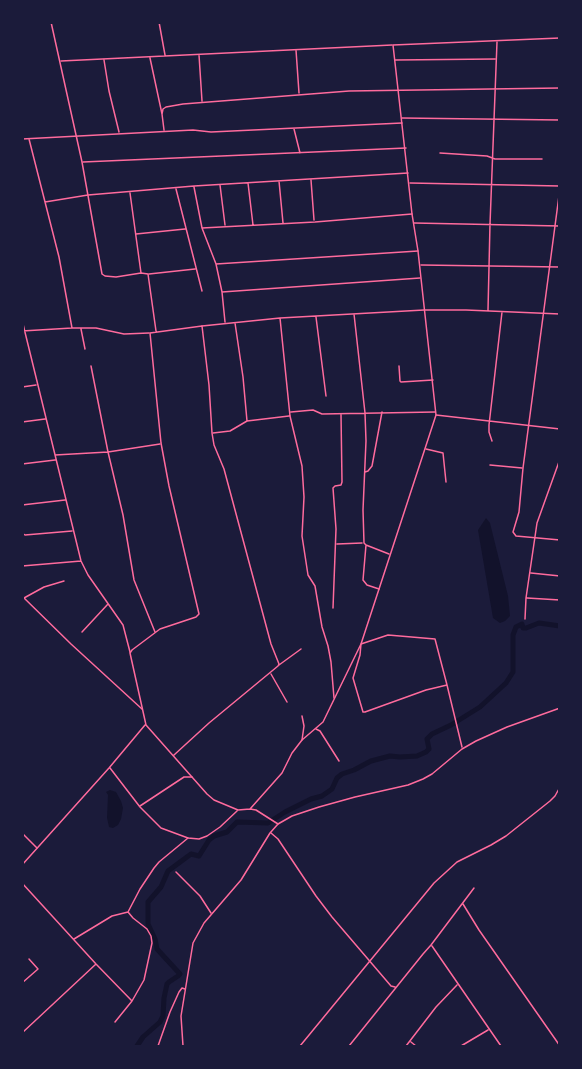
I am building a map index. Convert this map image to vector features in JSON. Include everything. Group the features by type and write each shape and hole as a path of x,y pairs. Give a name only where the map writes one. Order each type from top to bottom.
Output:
{"street":[{"path":"51,22 82,162 102,274 116,277 196,269"},
{"path":"159,22 165,56"},
{"path":"60,61 560,38"},
{"path":"488,311 497,40"},
{"path":"250,809 282,773 292,753 302,740 323,722 361,644 436,413 393,45"},
{"path":"296,49 299,95"},
{"path":"199,54 202,102"},
{"path":"150,57 164,131"},
{"path":"104,59 120,134"},
{"path":"394,60 496,59"},
{"path":"162,114 165,107 202,102 349,91 560,88"},
{"path":"402,118 560,120"},
{"path":"22,139 164,131 211,132 402,123"},
{"path":"294,128 300,153"},
{"path":"29,139 59,257 72,328"},
{"path":"82,162 406,148"},
{"path":"440,153 493,158 543,159"},
{"path":"45,202 88,195 194,186 408,173"},
{"path":"311,179 315,222"},
{"path":"279,180 283,224"},
{"path":"248,182 253,225"},
{"path":"409,183 560,187 519,512 513,535 560,540"},
{"path":"220,184 225,226"},
{"path":"194,186 202,228 216,264 225,323"},
{"path":"175,188 202,291"},
{"path":"129,192 141,273"},
{"path":"202,228 412,214"},
{"path":"414,223 560,226"},
{"path":"135,234 185,230"},
{"path":"216,264 418,251"},
{"path":"420,265 560,267"},
{"path":"148,274 156,332"},
{"path":"222,292 420,278"},
{"path":"24,331 96,328 124,334 150,333 280,318 424,309 560,314"},
{"path":"492,441 489,429 502,311"},
{"path":"354,314 366,441 363,580 367,585 379,589"},
{"path":"315,316 326,396"},
{"path":"280,318 290,414 302,466 304,497 302,536 308,575 315,586 322,627 332,662 334,700"},
{"path":"22,320 81,561 88,575 123,625 146,724 214,800 238,810 250,809 278,824"},
{"path":"235,322 247,421"},
{"path":"202,326 214,445 224,469 278,666"},
{"path":"81,328 85,349"},
{"path":"130,653 134,647 155,632 199,614 161,443 150,333"},
{"path":"91,366 123,515 134,580 155,632"},
{"path":"399,366 401,382 433,380"},
{"path":"22,387 38,385"},
{"path":"212,433 230,431 247,421 314,410 322,414 436,413 560,429"},
{"path":"364,472 368,471 372,465 382,412"},
{"path":"333,608 336,511 333,488 342,482 341,414"},
{"path":"22,422 46,419"},
{"path":"55,455 108,452 161,443"},
{"path":"425,448 443,453 446,482"},
{"path":"525,619 537,523 559,459"},
{"path":"22,464 56,460"},
{"path":"490,465 523,468"},
{"path":"22,506 66,500"},
{"path":"22,533 25,535 73,531"},
{"path":"336,544 365,544 389,554"},
{"path":"22,566 81,561"},
{"path":"529,573 560,576"},
{"path":"64,581 23,597 142,709"},
{"path":"526,598 560,600"},
{"path":"82,632 109,604"},
{"path":"361,644 388,635 435,639 462,749"},
{"path":"361,644 353,678 363,712 447,685"},
{"path":"174,755 209,723 302,649"},
{"path":"270,673 287,702"},
{"path":"183,1047 181,1016 193,943 199,930 241,880 278,824 292,816 319,807 420,781 462,749 484,736 559,708"},
{"path":"302,716 304,726 302,740"},
{"path":"22,865 110,768 146,724"},
{"path":"316,729 320,731 339,761"},
{"path":"110,768 140,807 161,828 188,838 199,839 207,836 238,810"},
{"path":"140,807 184,777 192,777"},
{"path":"300,1047 423,895 441,876 457,862 506,836 555,796 560,787"},
{"path":"22,833 37,849"},
{"path":"270,833 278,839 332,917 391,986 396,987"},
{"path":"73,940 112,916 128,912 154,868 188,838"},
{"path":"176,873 200,896 212,914"},
{"path":"22,883 132,1001"},
{"path":"349,1047 474,888"},
{"path":"463,903 479,930 560,1046"},
{"path":"115,1022 132,1001 144,980 152,940 147,929 128,912"},
{"path":"431,945 501,1047"},
{"path":"22,983 38,969 29,959"},
{"path":"22,1033 96,964"},
{"path":"406,1047 436,1007 457,984"},
{"path":"158,1047 179,992 182,988 185,989"},
{"path":"461,1047 488,1029"},
{"path":"410,1042 416,1047"}],"shaded area":[{"path":"486,518 490,523 508,596 510,616 500,623 493,618 478,530"},
{"path":"110,790 116,792 123,808 118,825 113,828 109,827 107,818 108,795 106,792"}],"waterway":[{"path":"137,1046 143,1037 160,1022 163,1016 167,984 180,974 157,949 148,924 148,902 161,887 168,871 191,854 199,856 209,840 227,832 237,822 268,823 285,812 322,796 332,789 337,778 342,774 371,761 390,756 417,756 426,752 429,749 427,739 432,734 480,707 506,683 513,672 513,635 516,627 522,624 523,628 526,628 539,623 560,626"}]}
